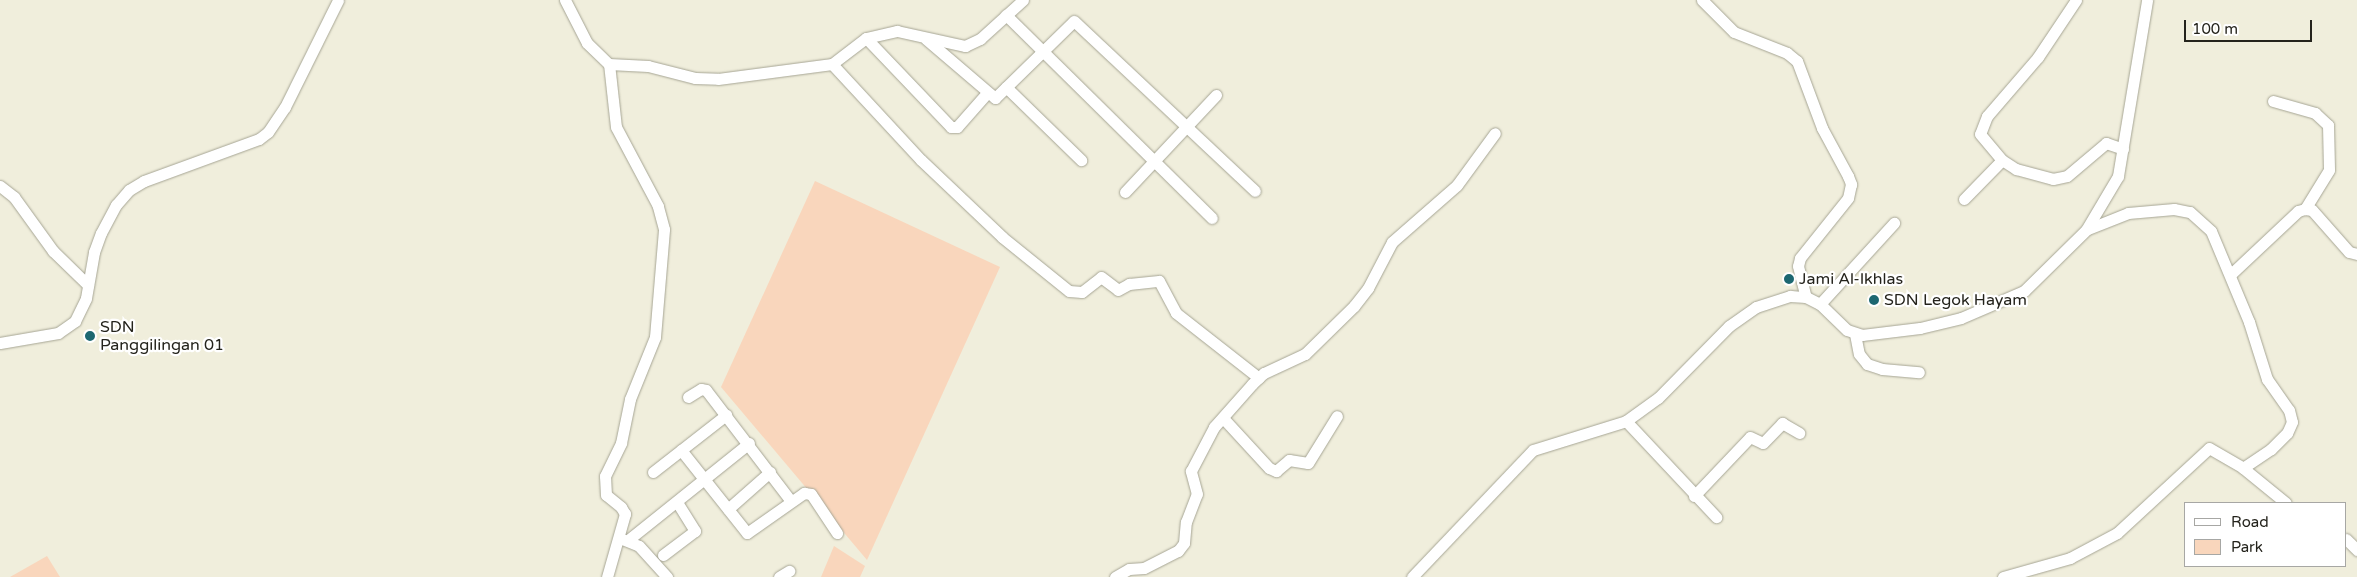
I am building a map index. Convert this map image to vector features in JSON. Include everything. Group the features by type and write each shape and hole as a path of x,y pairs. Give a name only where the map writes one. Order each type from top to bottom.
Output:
{"street":[{"path":"0,342 58,333 69,328 86,298 101,233 116,205 129,190 144,181 259,139 268,132 285,107 338,0"},
{"path":"565,0 587,44 609,64 656,67 694,78 718,80 832,64 866,38 898,31 965,46 980,39 1023,0"},
{"path":"1702,0 1734,32 1787,53 1797,61 1822,128 1851,184 1848,198 1800,258 1798,266 1806,297"},
{"path":"2076,0 2056,34 1981,126 1980,134 1985,143 2002,160 2034,176 2053,179 2067,176 2106,143 2123,149"},
{"path":"1855,334 1920,328 1961,318 1999,304 2024,291 2086,230 2118,176 2147,0"},
{"path":"1006,15 1212,218"},
{"path":"923,36 995,98 1074,21 1255,191"},
{"path":"866,38 951,127 957,128 987,93"},
{"path":"607,577 623,539 625,514 621,507 606,495 605,476 621,443 630,399 654,338 664,229 658,206 616,127 609,64"},
{"path":"832,64 921,160 1002,237 1069,291 1082,292 1101,278 1118,290 1129,284 1159,281 1176,313 1259,378"},
{"path":"1006,87 1081,160"},
{"path":"1125,192 1216,95"},
{"path":"2273,101 2315,113 2328,125 2330,170 2305,209"},
{"path":"1115,577 1129,569 1144,568 1178,551 1184,543 1186,522 1196,500 1190,477 1193,465 1203,445 1223,418 1259,378 1304,354 1354,306 1368,288 1382,256 1392,242 1457,185 1495,133"},
{"path":"1964,199 2002,160"},
{"path":"0,186 14,197 53,251 88,285"},
{"path":"2086,230 2128,213 2174,208 2190,212 2211,231 2231,274 2267,379 2289,410 2292,422 2287,433 2271,449 2243,468"},
{"path":"2231,274 2298,211 2305,209 2312,210 2349,252 2357,254"},
{"path":"1820,304 1894,223"},
{"path":"1412,577 1513,468 1534,450 1626,421 1658,398 1743,314 1782,298 1806,297 1820,304 1855,334 1859,354 1867,364 1882,369 1919,372"},
{"path":"688,397 701,389 706,390 749,443 791,501"},
{"path":"652,472 726,414"},
{"path":"1223,418 1269,468 1276,471 1289,460 1308,462 1337,416"},
{"path":"1626,421 1716,518"},
{"path":"1694,496 1750,437 1763,443 1782,423 1798,433"},
{"path":"623,539 677,502 749,443"},
{"path":"2003,577 2070,558 2109,538 2151,504 2209,448 2243,468 2285,502"},
{"path":"681,450 746,533 752,532 804,493 811,494 838,533"},
{"path":"728,509 770,472"},
{"path":"664,555 694,533 695,526 677,502"},
{"path":"623,539 653,560 667,577"},
{"path":"2347,540 2357,550"},
{"path":"779,577 789,571"}],"green space":[{"path":"815,181 1000,267 867,560 721,387"},
{"path":"834,546 865,566 860,577 821,577"},
{"path":"47,556 60,577 10,577"}],"place":[{"name":"Jami Al-Ikhlas","path":"1789,279"},
{"name":"SDN Legok Hayam","path":"1874,300"},
{"name":"SDN Panggilingan 01","path":"90,336"}]}
